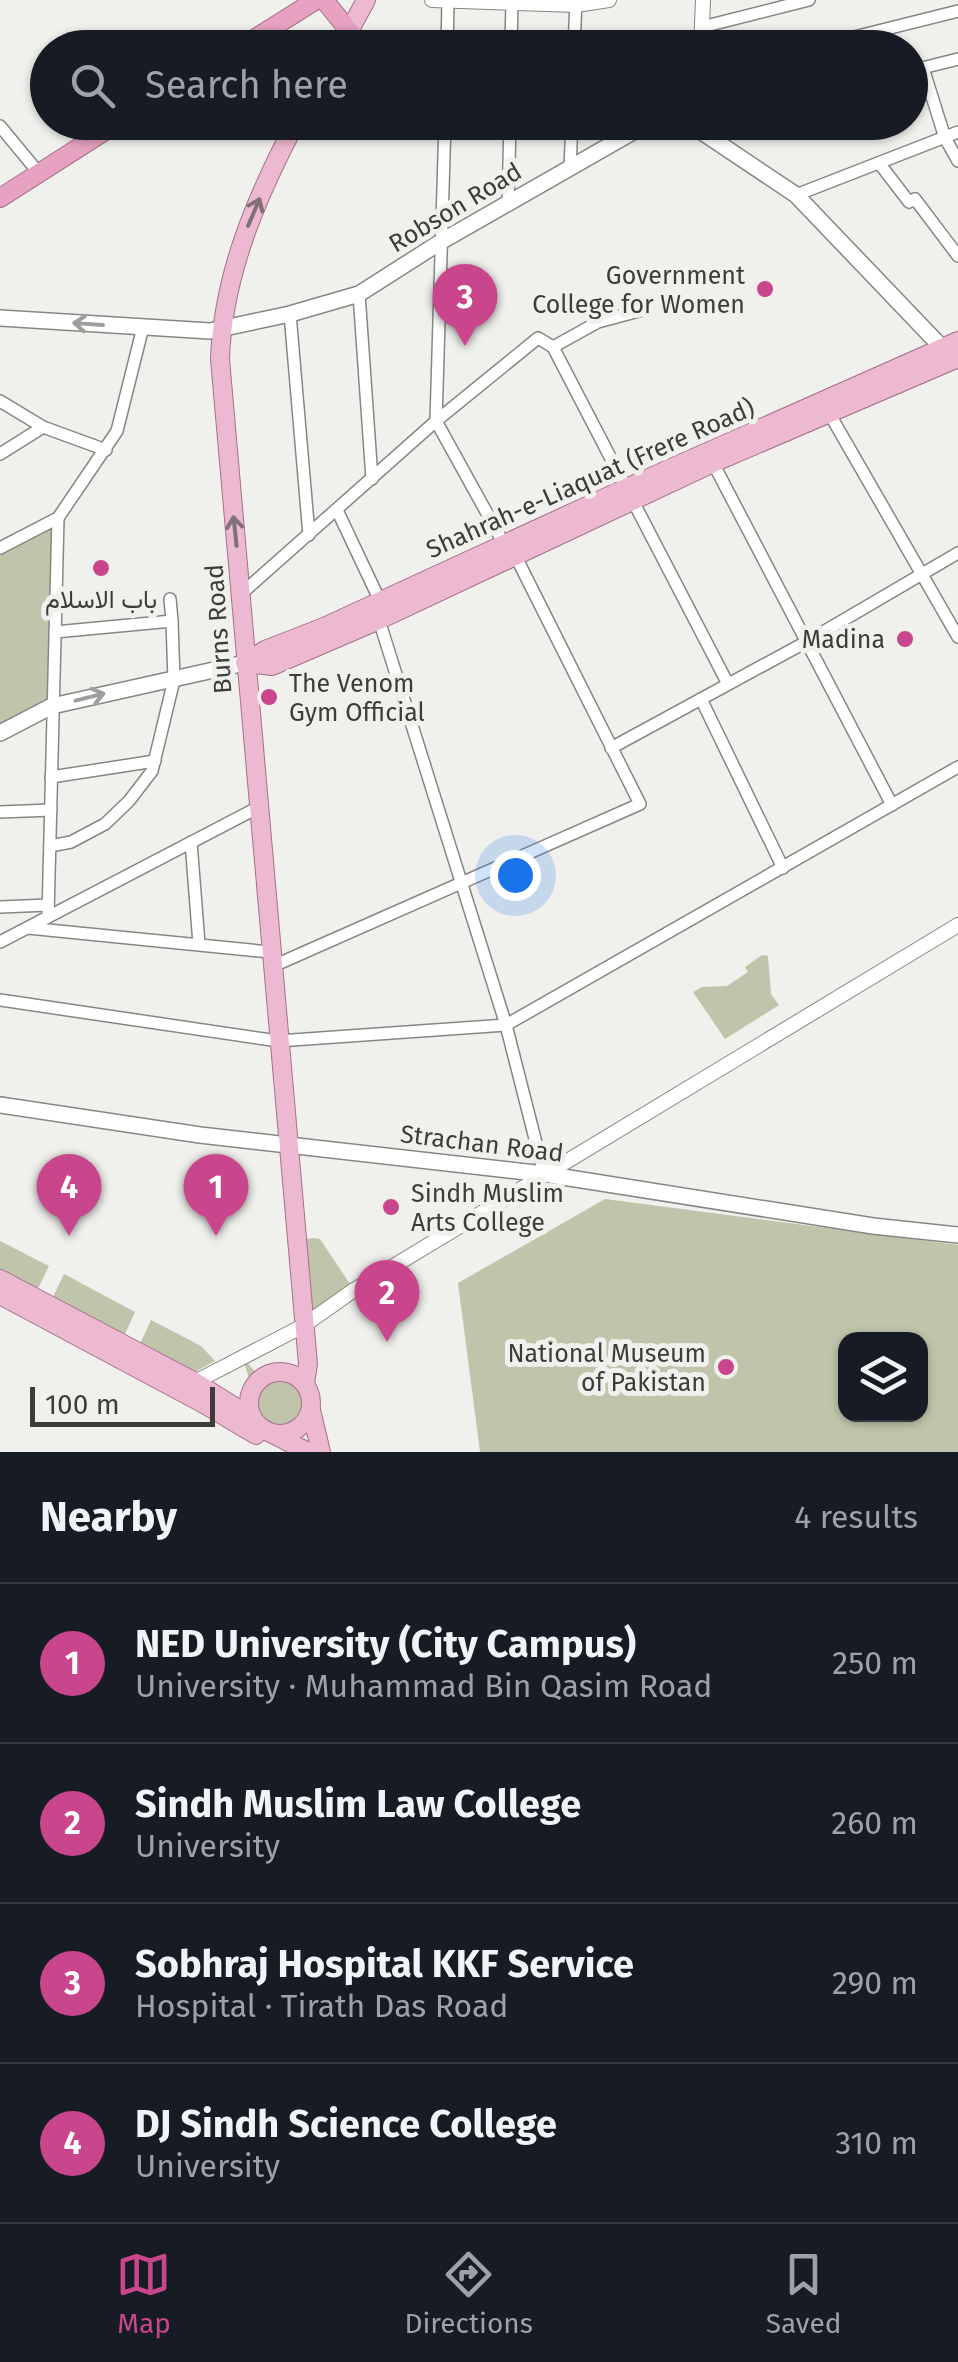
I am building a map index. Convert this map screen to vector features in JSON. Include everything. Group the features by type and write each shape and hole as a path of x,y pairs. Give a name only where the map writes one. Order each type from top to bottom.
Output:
{"highway":[{"path":"268,30 314,1 337,30"},
{"path":"0,198 90,140"}],"main road":[{"path":"350,30 366,0"},
{"name":"Burns Road","path":"288,140 239,248 221,330 221,395 308,1364 306,1384"},
{"name":"Robson Road","path":"0,318 221,330 290,314 359,294 442,241 619,140"},
{"path":"718,140 796,196 954,355"},
{"name":"Shahrah-e-Liaquat (Frere Road)","path":"629,495 828,414 954,355"},
{"name":"Shahrah-e-Liaquat (Frere Road)","path":"0,734 52,706 245,663 265,650 380,610 629,495 954,355"},
{"name":"Strachan Road","path":"0,1105 288,1145 544,1174 873,1226 958,1235"},
{"path":"0,1279 195,1382 243,1412 255,1432 308,1452"},
{"path":"0,1295 287,1452"},
{"path":"255,1432 249,1395 266,1374 281,1371 306,1384 321,1452"},
{"path":"255,1432 295,1431 311,1410"}],"street":[{"path":"432,0 609,0"},
{"path":"702,30 703,0"},
{"path":"702,27 809,0"},
{"path":"447,30 448,1"},
{"path":"511,30 512,2"},
{"path":"575,30 576,3"},
{"path":"884,30 958,10"},
{"path":"928,67 958,59"},
{"path":"928,98 958,161"},
{"path":"0,126 38,172"},
{"path":"796,196 958,132"},
{"path":"28,928 199,944 270,959 462,883 640,804 509,550 436,422 445,140"},
{"path":"508,204 510,140"},
{"path":"570,168 571,140"},
{"path":"879,163 908,202 915,198 958,256"},
{"path":"359,294 372,479"},
{"path":"553,347 598,322 639,310"},
{"path":"290,314 309,535"},
{"path":"0,548 58,518 106,450 117,431 144,327"},
{"path":"241,594 538,338 553,347 728,684"},
{"path":"0,402 43,427 106,450"},
{"path":"828,414 958,636"},
{"path":"0,454 43,427"},
{"path":"712,463 892,805"},
{"path":"337,510 380,610 506,1025 544,1174"},
{"path":"48,911 58,518"},
{"path":"611,748 806,642 958,553"},
{"path":"50,846 71,842 106,824 130,801 156,761 174,680 170,600"},
{"path":"55,632 172,621"},
{"path":"701,699 783,868"},
{"path":"52,777 156,761"},
{"path":"0,1000 278,1040 506,1025 958,767"},
{"path":"0,942 28,928 48,911 258,807"},
{"path":"0,812 51,810"},
{"path":"190,842 199,944"},
{"path":"0,907 48,911"},
{"path":"195,1382 303,1326 354,1290 958,924"}],"green space":[{"path":"58,518 52,706 0,733 0,548"},
{"path":"762,955 768,956 771,994 779,1005 725,1039 693,992 702,987 727,986 748,972 745,967"},
{"path":"605,1199 958,1245 958,1452 480,1452 458,1283"},
{"path":"320,1239 354,1290 303,1321 297,1240"},
{"path":"0,1241 49,1266 37,1291 0,1272"},
{"path":"64,1274 135,1312 124,1336 52,1299"},
{"path":"151,1320 201,1346 215,1361 195,1372 140,1344"},
{"path":"242,1357 260,1377 279,1372 294,1375 304,1383 310,1396 305,1421 293,1430 274,1433 248,1406 252,1387"}],"place":[{"name":"Government College for Women","path":"765,289"},
{"name":"Sobhraj Hospital KKF Service","path":"465,346"},
{"name":"باب الاسلام","path":"101,568"},
{"name":"Madina","path":"905,639"},
{"name":"The Venom Gym Official","path":"269,697"},
{"name":"Sindh Muslim Arts College","path":"391,1207"},
{"name":"DJ Sindh Science College","path":"69,1236"},
{"name":"NED University (City Campus)","path":"216,1236"},
{"name":"Sindh Muslim Law College","path":"387,1342"},
{"name":"National Museum of Pakistan","path":"726,1367"}]}
